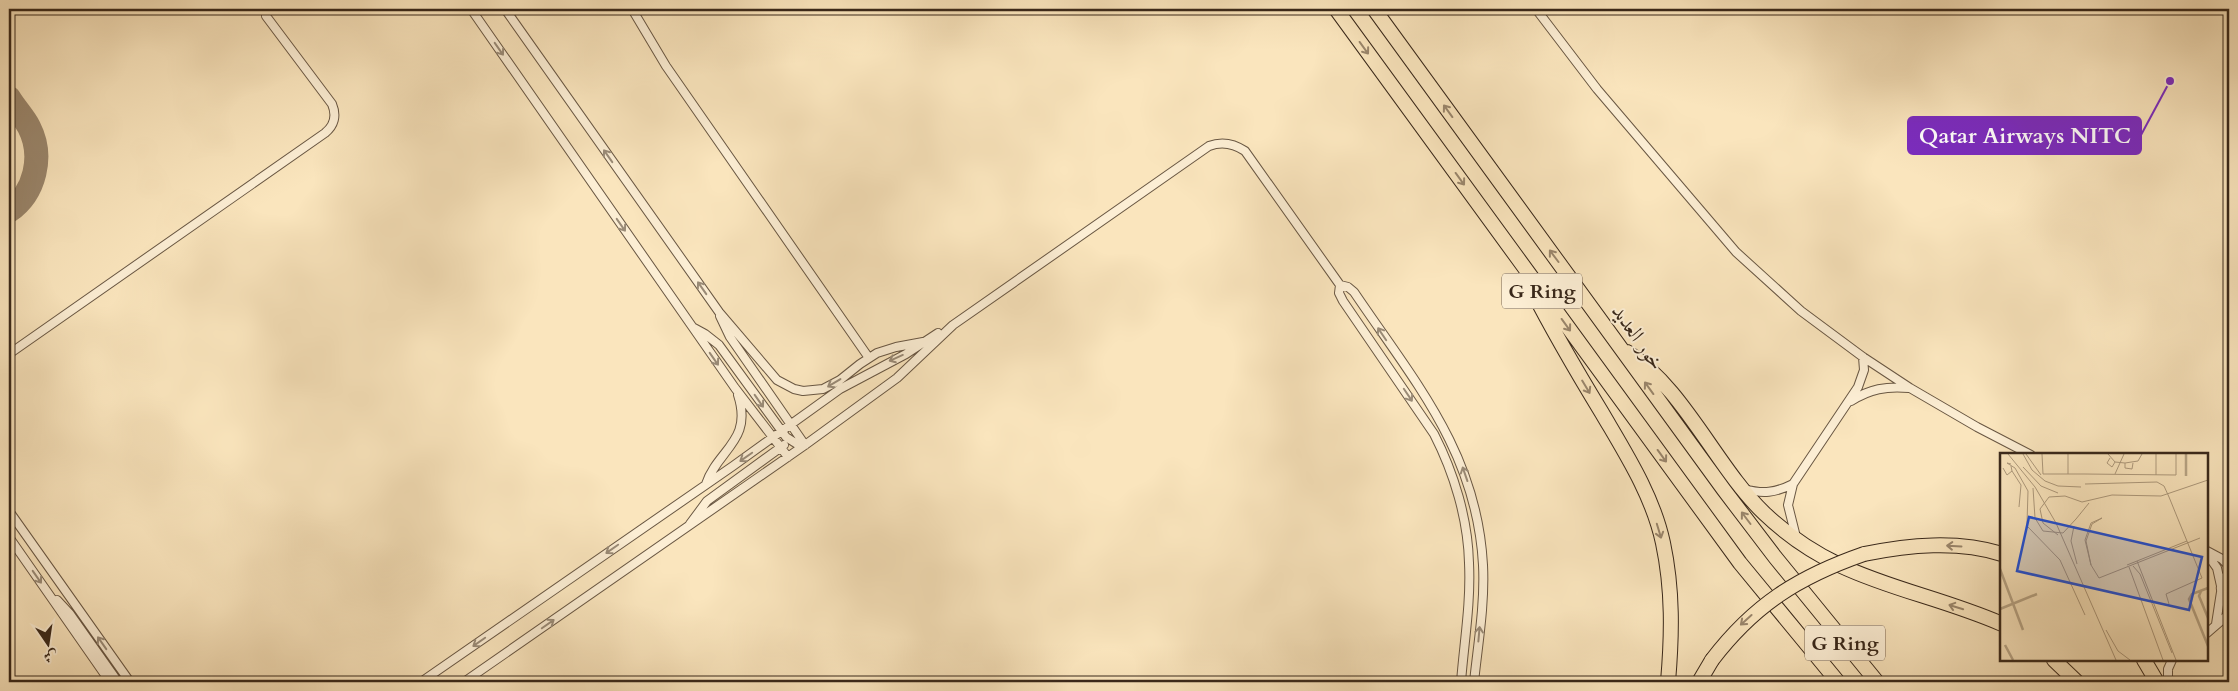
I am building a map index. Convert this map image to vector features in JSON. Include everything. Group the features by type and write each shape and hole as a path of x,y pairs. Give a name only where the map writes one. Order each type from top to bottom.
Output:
{"highway":[{"name":"G Ring","path":"1336,9 1740,562 1838,682"},
{"name":"خور العديد","path":"1374,9 1588,300 1620,348 1775,557 1877,682"},
{"path":"1513,251 1563,348 1628,458 1655,516 1662,542 1671,597 1672,630 1668,682"},
{"path":"1620,348 1643,362 1654,372 1744,489 1764,512 1798,541 1825,559 1854,573 1981,615 2000,623"},
{"path":"1699,682 1712,660 1739,627 1760,608 1819,571 1864,554 1908,547 1933,545 1965,547 2000,554"},
{"path":"2055,661 2077,682"},
{"path":"2145,661 2157,682"}],"street":[{"path":"471,9 692,328 788,457"},
{"path":"504,9 719,312 770,373 785,385 794,389 813,391 832,385 868,358 896,346 924,341"},
{"path":"632,9 676,80 868,358"},
{"path":"1536,9 1597,89 1736,252 1801,311 1863,357 1910,388 1977,427 2027,453"},
{"path":"9,354 325,134 332,126 335,117 332,104 266,16"},
{"path":"464,682 805,445 904,372 953,326 1203,151 1216,144 1224,143 1238,146 1250,156 1340,285 1343,301 1434,434 1444,454 1459,496 1470,562 1461,682"},
{"path":"1340,285 1348,287 1354,292 1433,408 1448,434 1464,470 1479,528 1484,568 1474,682"},
{"path":"719,312 730,338 805,445"},
{"path":"421,682 848,384 906,354 943,329 953,326"},
{"path":"692,328 705,334 719,345 781,432 789,440 805,445"},
{"path":"1798,541 1791,522 1788,505 1793,484 1862,380 1864,370 1863,357"},
{"path":"1847,403 1872,390 1894,387 1910,388"},
{"path":"706,484 714,468 731,448 739,432 741,405 735,388"},
{"path":"689,525 707,501 789,440 791,425"},
{"path":"1744,489 1766,493 1793,484"},
{"path":"9,511 129,682"},
{"path":"9,537 110,682"},
{"path":"2208,552 2222,559 2229,566"},
{"path":"2208,554 2216,568 2224,599 2229,603"},
{"path":"2216,624 2224,577 2229,573"},
{"path":"51,596 66,608 118,682"},
{"path":"2208,632 2229,614"},
{"path":"2168,682 2168,669 2172,661"}],"taxiway":[{"path":"9,98 29,127 34,138 36,150 36,162 31,184 18,203 9,211"}],"place":[{"name":"Qatar Airways NITC","path":"2170,81"}]}
